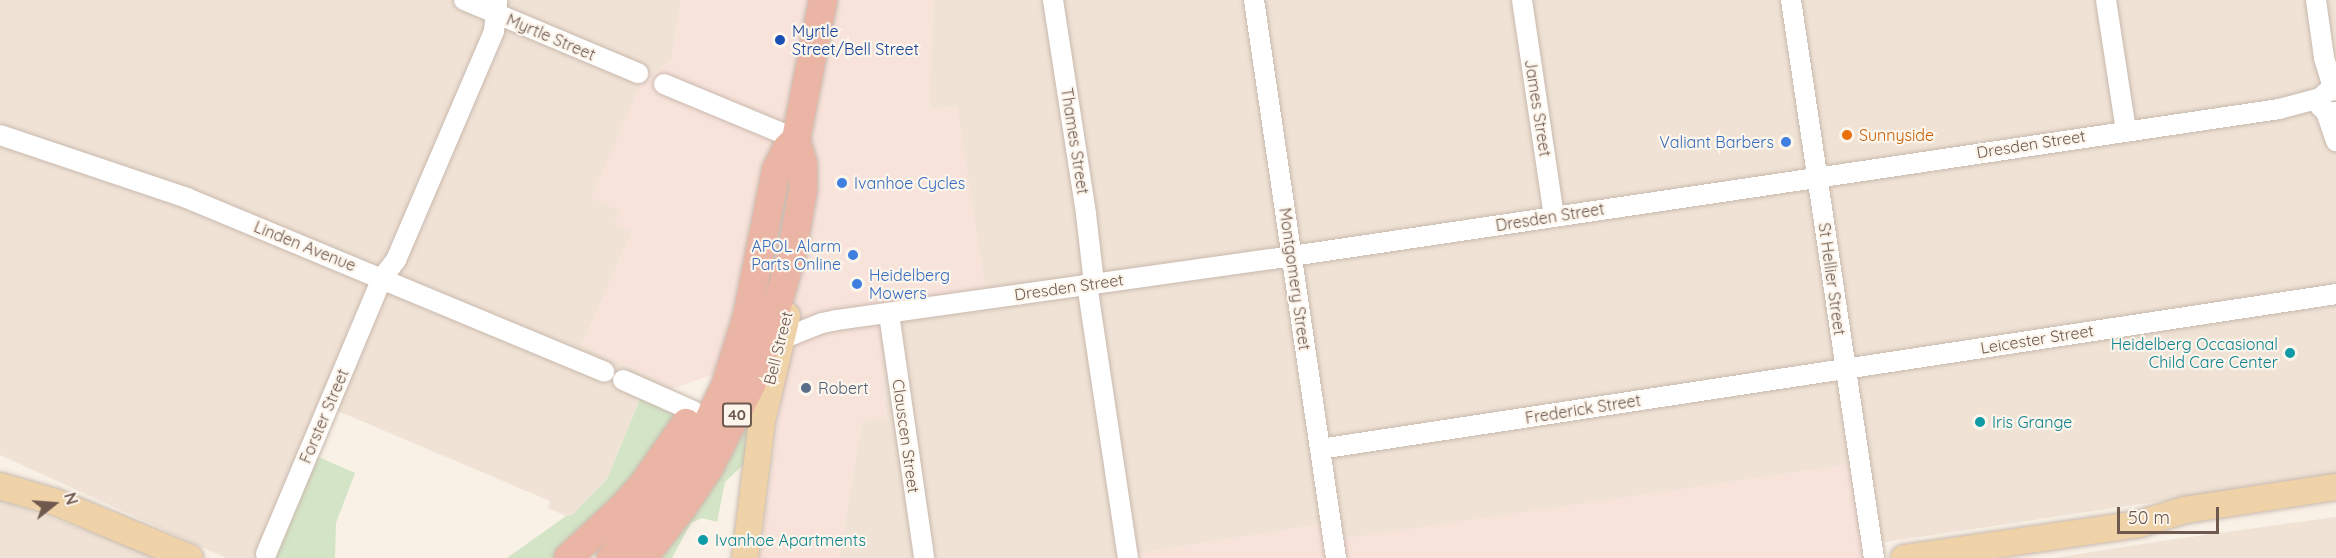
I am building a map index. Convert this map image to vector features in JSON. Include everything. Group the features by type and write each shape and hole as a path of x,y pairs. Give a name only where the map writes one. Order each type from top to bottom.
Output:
{"highway":[{"name":"Bell Street","path":"792,253 803,178 796,139 823,0"},
{"name":"Bell Street","path":"752,293 776,170 787,148 796,139"},
{"name":"40","path":"643,558 704,476 741,408 770,332 792,253"},
{"name":"40","path":"611,558 651,511 703,432 735,361 752,293"},
{"path":"568,558 622,508 664,458 711,379 739,313 752,293"}],"main road":[{"name":"Bell Street","path":"745,558 762,422 790,300 792,253"},
{"path":"0,486 55,502 190,558"},
{"path":"2139,524 2185,510 2336,487"},
{"path":"1904,558 2139,524 2186,524 2336,503"}],"street":[{"name":"Myrtle Street","path":"464,0 496,7 638,74"},
{"name":"Thames Street","path":"1053,0 1086,214 1090,283 1128,558"},
{"name":"Montgomery Street","path":"1254,0 1336,558"},
{"name":"James Street","path":"1522,0 1554,216"},
{"name":"St Hellier Street","path":"1791,0 1874,558"},
{"path":"2106,0 2126,130"},
{"path":"2316,0 2328,101 2336,141"},
{"name":"Forster Street","path":"266,554 382,278 384,257 484,24 496,7"},
{"path":"664,84 796,139"},
{"name":"Dresden Street","path":"782,339 822,323 1291,256 2328,101"},
{"name":"Linden Avenue","path":"0,135 187,198 604,372"},
{"name":"Leicester Street","path":"1845,368 2336,294"},
{"path":"790,300 801,315 822,323"},
{"name":"Clauscen Street","path":"889,314 924,558"},
{"name":"Frederick Street","path":"1320,449 1845,368"},
{"path":"623,380 693,411"}],"shaded area":[{"path":"0,0 681,0 672,59 639,88 620,211 632,232 582,345 675,388 641,397 607,479 572,515 566,516 548,508 550,501 333,409 276,558 226,558 0,455"},
{"path":"681,0 933,0 929,110 957,106 987,298 888,314 880,335 886,417 862,421 839,558 760,558 788,347 675,388 582,345 632,232 614,224 620,211 591,198 639,88 672,59"},
{"path":"933,0 2336,0 2336,475 1872,544 1859,463 1333,541 1330,523 1128,555 1128,558 839,558 862,421 886,416 880,335 957,106 929,110"},
{"path":"1859,463 1874,558 1128,558 1127,555 1331,523 1334,540"},
{"path":"0,500 127,545 158,558 0,558"},
{"path":"2336,517 2336,558 2054,558 2161,541"}],"green space":[{"path":"641,397 676,412 680,425 558,558 507,558 566,516 572,515 607,479"},
{"path":"746,421 751,422 744,464 725,482 717,522 702,518 691,523 672,558 657,558"},
{"path":"314,455 355,473 336,523 335,558 276,558"}],"place":[{"name":"Myrtle Street/Bell Street","path":"780,40"},
{"name":"Sunnyside","path":"1847,135"},
{"name":"Valiant Barbers","path":"1786,142"},
{"name":"Ivanhoe Cycles","path":"842,183"},
{"name":"APOL Alarm Parts Online","path":"853,255"},
{"name":"Heidelberg Mowers","path":"857,284"},
{"name":"Heidelberg Occasional Child Care Center","path":"2290,353"},
{"name":"Robert","path":"806,388"},
{"name":"Iris Grange","path":"1980,422"},
{"name":"Ivanhoe Apartments","path":"703,540"}]}
